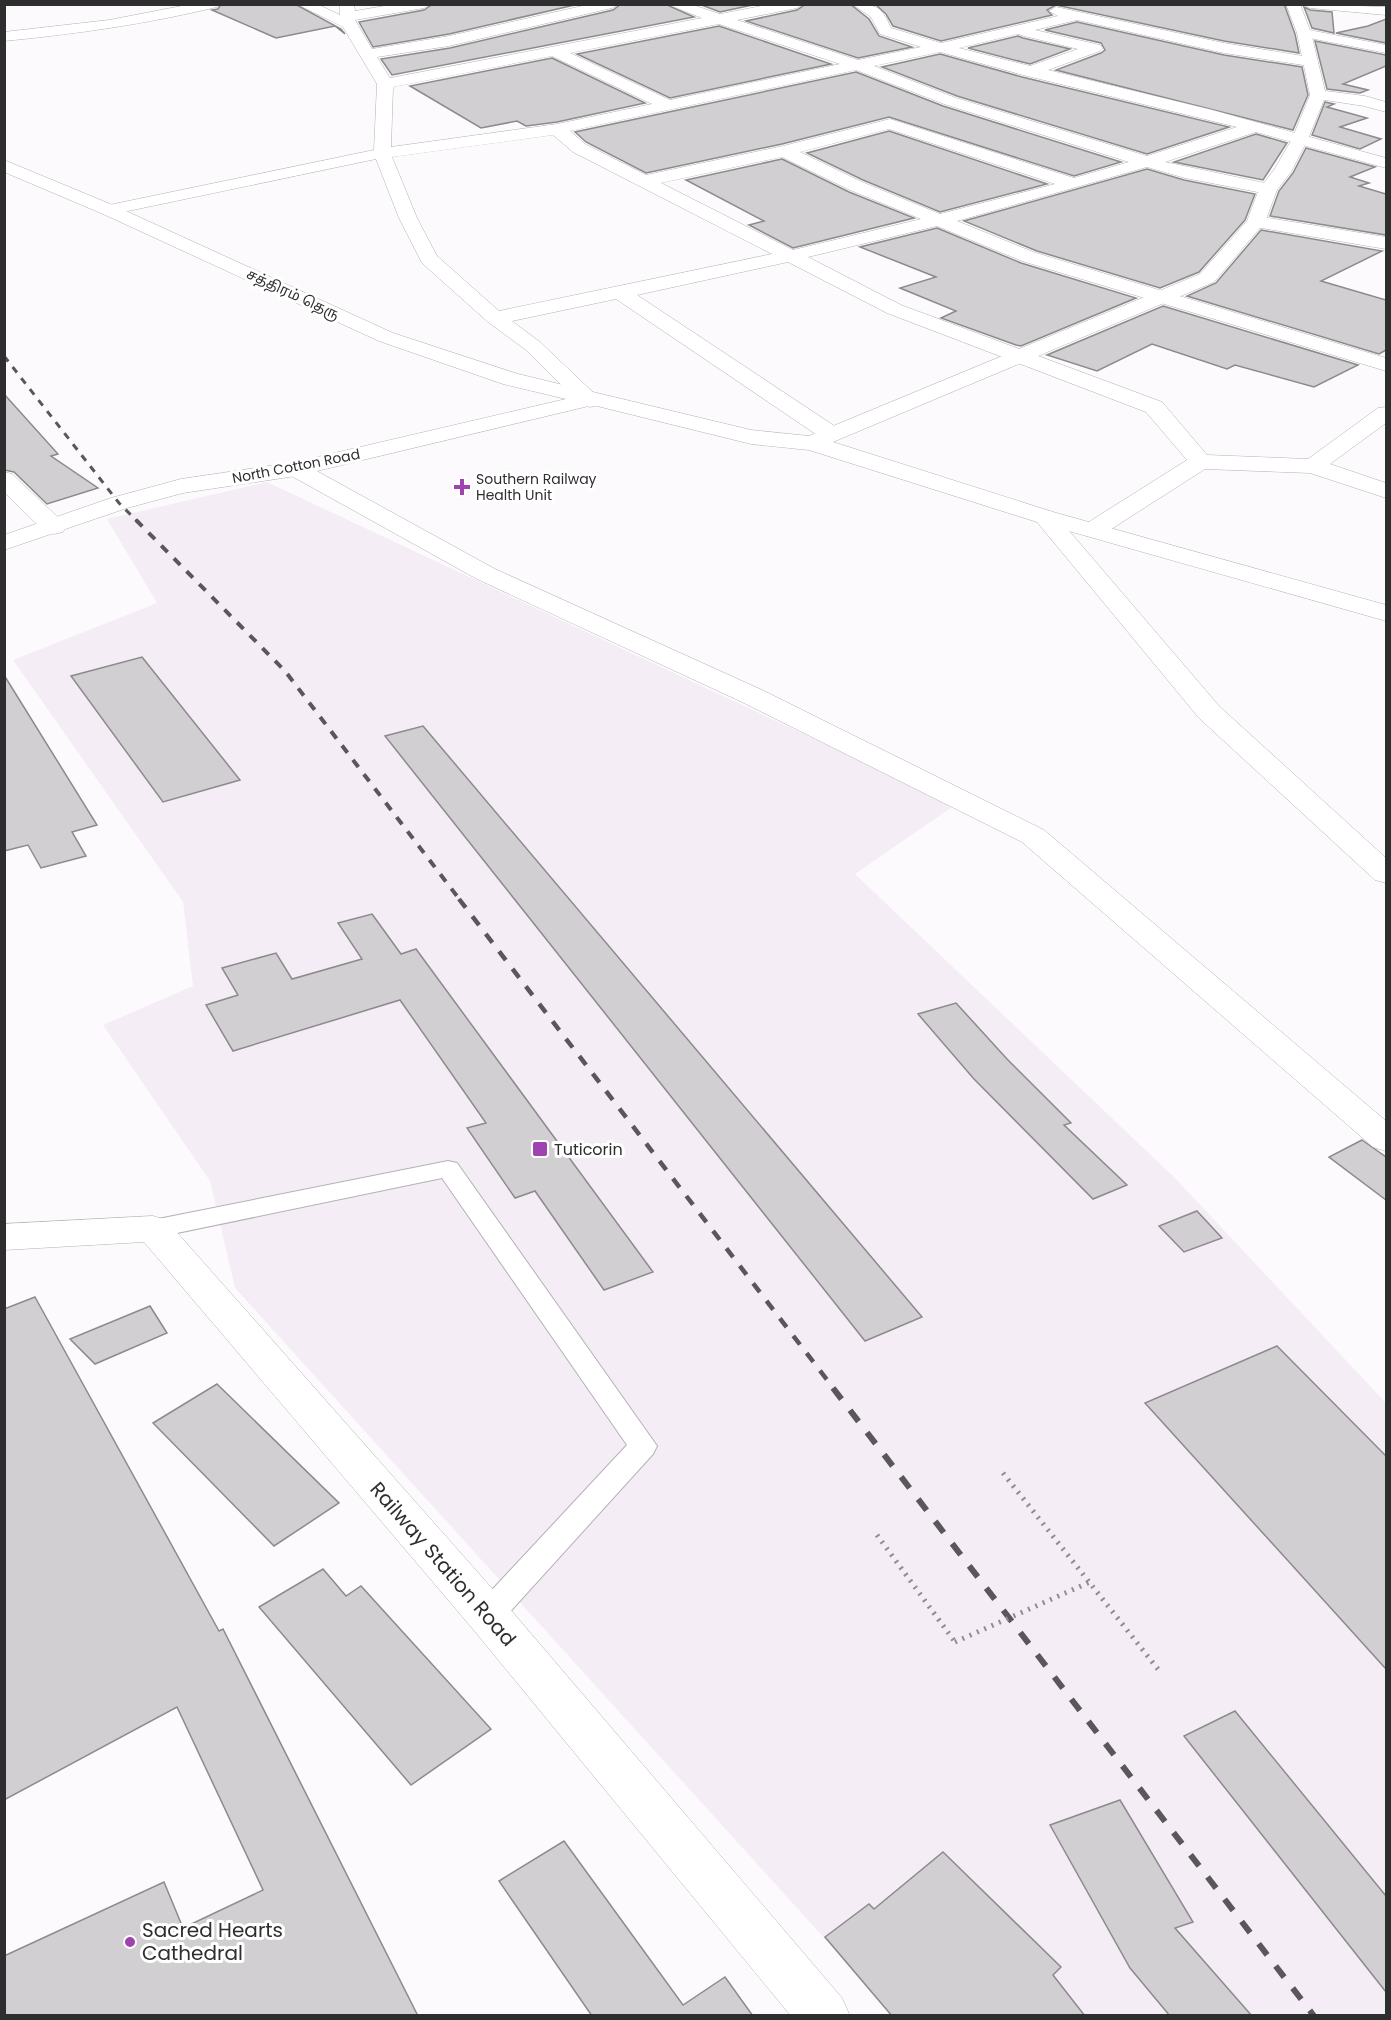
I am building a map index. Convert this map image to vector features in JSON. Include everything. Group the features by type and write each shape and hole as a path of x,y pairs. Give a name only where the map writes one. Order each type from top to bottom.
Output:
{"street":[{"path":"4,37 105,27 166,16 212,4"},
{"path":"304,4 348,15 424,4"},
{"path":"369,54 450,41 612,4"},
{"path":"674,4 858,65 950,101 1185,173 1268,189"},
{"path":"385,84 797,4"},
{"path":"860,4 877,14 885,31 1029,72 1254,127 1386,163"},
{"path":"821,439 1019,354 1166,297 1207,278 1256,222 1268,189 1282,172 1300,139 1318,95 1304,33 1293,4"},
{"path":"1310,4 1386,11"},
{"path":"1041,7 1224,48 1310,61"},
{"path":"524,8 557,18"},
{"path":"348,15 385,84 382,153 408,218 429,259 495,318 533,346 590,400"},
{"path":"109,210 382,153 557,129 1076,16"},
{"path":"1012,29 1095,48 1029,72"},
{"path":"1304,33 1386,49"},
{"path":"556,52 669,106"},
{"path":"1318,95 1365,101 1386,107"},
{"path":"644,181 784,151 890,124 1074,184"},
{"path":"495,318 788,257 1074,184 1254,127"},
{"path":"557,129 579,148 788,257 894,309 1019,354 1154,407 1200,462"},
{"path":"784,151 935,220 1029,257 1386,365"},
{"name":"சத்திரம் தெரு","path":"4,165 109,210 386,337 511,379 590,400 751,437 821,439"},
{"path":"1256,222 1386,243"},
{"path":"620,293 821,439 1045,517 1386,613"},
{"name":"North Cotton Road","path":"4,543 119,503 181,486 296,469 590,400"},
{"path":"1313,466 1386,412"},
{"path":"1093,530 1200,462 1313,466 1386,491"},
{"path":"296,469 486,574 752,696 1033,836 1386,1139"},
{"path":"4,479 54,527"},
{"path":"1045,517 1209,712 1386,874"},
{"path":"4,1237 153,1229"},
{"name":"Railway Station Road","path":"153,1229 488,1615 824,2016"}],"lane":[{"path":"153,1229 448,1169 643,1446 488,1615"}],"path":[{"path":"1003,1473 1161,1673"},
{"path":"877,1535 955,1642 1090,1582"}],"shaded area":[{"path":"267,482 955,805 855,874 1175,1178 1386,1403 1386,2015 894,2015 235,1288 210,1181 103,1025 193,986 183,902 13,660 157,603 107,519"}],"building":[{"path":"221,4 295,4 341,29 345,34 335,26 276,38 212,10 218,9"},
{"path":"433,4 579,4 449,34 373,47 359,22 424,10"},
{"path":"621,4 665,4 694,17 392,75 381,59 450,48 613,10"},
{"path":"699,4 757,4 720,12"},
{"path":"806,4 850,4 869,19 879,36 912,47 858,58 746,21 797,10"},
{"path":"875,4 1284,4 1299,53 1224,41 1056,5 1047,10 1052,15 941,41 893,26 886,14"},
{"path":"1304,7 1310,10 1332,12 1334,33 1312,28"},
{"path":"1386,19 1386,43 1336,33 1368,26"},
{"path":"1077,22 1224,55 1302,67 1308,95 1293,130 1056,70 1105,50 1101,43 1045,30"},
{"path":"719,26 831,64 670,98 577,54"},
{"path":"1018,36 1070,49 1030,64 968,48"},
{"path":"1315,41 1386,55 1386,66 1343,84 1368,90 1360,93 1327,89"},
{"path":"940,54 1022,77 1229,127 1147,154 957,96 882,67"},
{"path":"552,58 645,103 557,122 526,126 517,121 481,128 410,86"},
{"path":"856,72 943,106 1121,162 1074,176 889,117 782,144 646,173 586,142 575,132"},
{"path":"1325,102 1334,104 1327,107 1367,118 1340,127 1381,139 1360,149 1312,135"},
{"path":"889,131 1047,184 940,212 863,180 807,153"},
{"path":"1256,134 1287,143 1263,180 1174,162"},
{"path":"1306,148 1375,167 1350,177 1369,183 1359,186 1386,194 1386,235 1270,216 1279,191 1293,173"},
{"path":"782,159 849,192 914,218 793,248 749,225 764,221 686,180"},
{"path":"1147,169 1184,180 1255,194 1245,220 1199,272 1160,288 1037,251 964,221"},
{"path":"937,228 1021,263 1136,298 1021,346 1016,345 941,318 956,311 900,288 936,277 860,247"},
{"path":"1261,230 1382,251 1321,281 1386,300 1386,350 1379,354 1187,296 1216,283"},
{"path":"1163,306 1358,365 1314,387 1235,365 1227,369 1152,344 1097,371 1047,355"},
{"path":"4,394 58,454 51,456 98,488 47,504 14,472 4,470"},
{"path":"142,657 240,780 163,802 71,676"},
{"path":"4,675 97,825 72,832 86,856 41,868 28,845 4,851"},
{"path":"423,726 922,1317 865,1341 385,736"},
{"path":"372,914 401,954 416,949 653,1272 604,1290 535,1191 515,1198 467,1128 486,1123 400,1000 233,1051 206,1005 238,995 222,968 276,953 292,979 362,959 338,923"},
{"path":"956,1003 1007,1059 1071,1123 1064,1125 1127,1185 1093,1199 974,1079 918,1014"},
{"path":"1362,1140 1386,1157 1386,1200 1329,1157"},
{"path":"1197,1211 1222,1238 1184,1252 1159,1226"},
{"path":"35,1297 219,1631 223,1629 418,2016 4,2016 4,1956 164,1882 183,1928 263,1890 177,1707 4,1800 4,1309"},
{"path":"150,1306 167,1333 95,1364 70,1339"},
{"path":"1277,1346 1386,1456 1386,1669 1145,1403"},
{"path":"217,1384 339,1503 274,1546 153,1423"},
{"path":"323,1569 346,1596 361,1586 491,1729 411,1785 259,1607"},
{"path":"1235,1711 1386,1896 1386,1992 1184,1736"},
{"path":"1120,1800 1193,1922 1175,1928 1252,2016 1170,2016 1130,1968 1050,1825"},
{"path":"564,1841 683,2005 725,1977 753,2016 592,2016 499,1881"},
{"path":"943,1852 1061,1967 1053,1975 1085,2016 892,2016 825,1937 869,1904 874,1909"}],"railway":[{"path":"4,356 119,503 136,520"},
{"path":"136,520 285,671 460,900"},
{"path":"459,899 834,1389"},
{"path":"833,1388 1314,2016"}],"place":[{"name":"Southern Railway Health Unit","path":"462,487"},
{"name":"Tuticorin","path":"540,1149"},
{"name":"Sacred Hearts Cathedral","path":"130,1942"}]}
